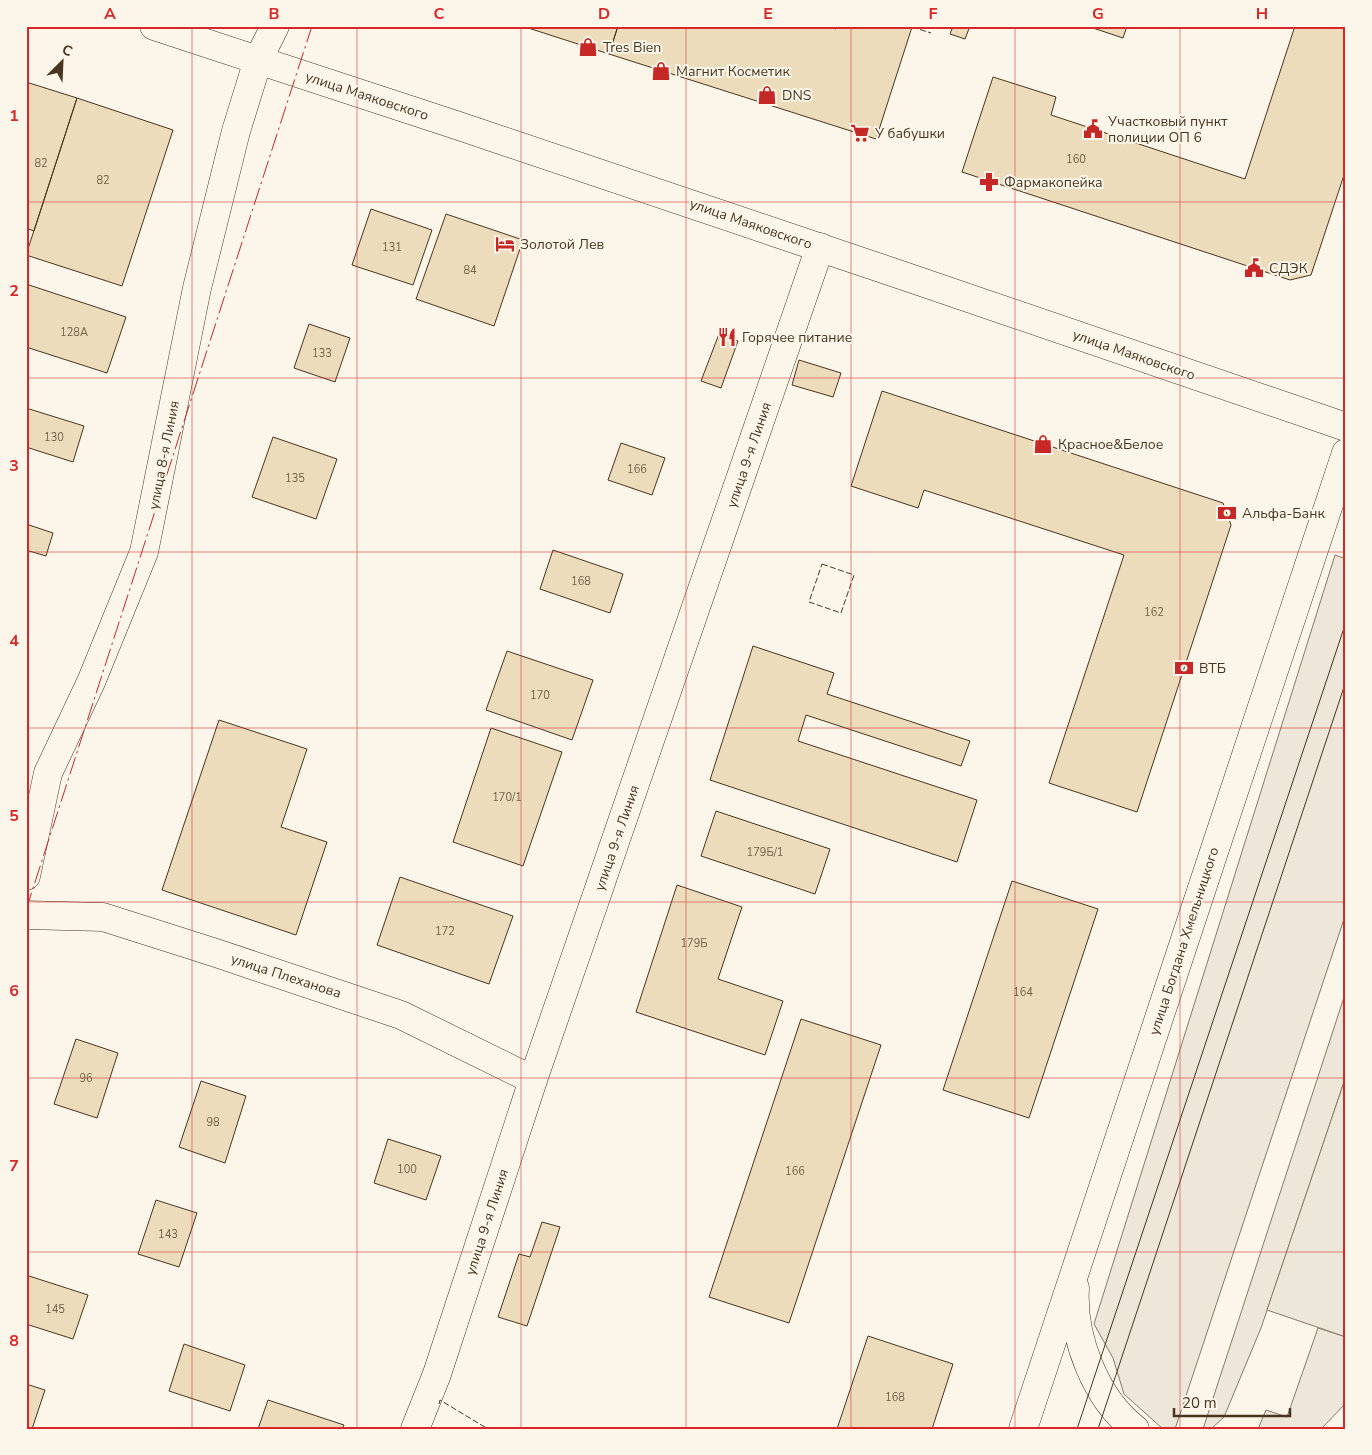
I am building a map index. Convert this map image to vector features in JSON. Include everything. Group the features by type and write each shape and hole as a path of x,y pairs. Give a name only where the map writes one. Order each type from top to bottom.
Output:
{"street":[{"name":"улица Маяковского","path":"154,26 820,248 1346,427"},
{"name":"улица 8-я Линия","path":"26,876 48,773 91,682 144,552 197,288 236,132 258,60 275,26"},
{"name":"улица 9-я Линия","path":"415,1429 437,1374 533,1080 820,248"},
{"name":"улица Богдана Хмельницкого","path":"1023,1429 1346,453"},
{"name":"улица Плеханова","path":"26,915 103,917 225,956 401,1015 533,1080"},
{"path":"1076,1267 1074,1305 1080,1342 1094,1378 1108,1399 1135,1429"}],"shaded area":[{"path":"1335,555 1346,559 1346,913 1175,1429 1163,1429 1124,1394 1113,1358 1094,1324"},
{"path":"1346,991 1346,1076 1261,1328 1224,1417 1211,1429 1203,1429"},
{"path":"1346,1076 1346,1337 1267,1310"},
{"path":"1318,1328 1346,1337 1346,1403 1321,1429 1258,1429 1266,1410 1287,1417"}],"building":[{"path":"522,26 618,26 609,54"},
{"path":"618,26 827,26 836,29 837,26 912,27 876,139 609,54"},
{"path":"953,26 970,26 965,39 950,34"},
{"path":"1087,26 1127,26 1123,38"},
{"path":"1295,26 1346,26 1346,169 1311,275 1290,280 962,172 993,77 1056,97 1051,115 1245,179"},
{"path":"26,82 77,98 34,231 26,228"},
{"path":"77,98 173,130 122,286 26,255"},
{"path":"371,209 432,230 413,285 352,265"},
{"path":"446,214 523,240 494,326 416,299"},
{"path":"26,284 126,317 107,373 26,347"},
{"path":"309,324 350,338 335,382 294,368"},
{"path":"719,334 738,341 721,388 701,381"},
{"path":"799,360 841,373 833,397 792,385"},
{"path":"882,391 1223,503 1231,525 1137,812 1049,783 1124,555 924,490 918,508 851,486"},
{"path":"26,408 84,426 73,462 26,447"},
{"path":"273,437 337,459 316,519 252,497"},
{"path":"621,443 665,458 652,495 608,480"},
{"path":"26,524 53,533 46,556 26,550"},
{"path":"553,550 623,574 610,613 540,589"},
{"path":"753,646 834,673 827,694 970,741 961,766 806,715 798,741 977,800 957,862 710,780"},
{"path":"507,651 593,680 572,740 486,710"},
{"path":"219,720 307,749 281,827 327,842 296,935 162,890"},
{"path":"491,728 562,752 523,866 453,842"},
{"path":"716,811 830,849 815,894 701,856"},
{"path":"400,877 513,916 489,984 377,945"},
{"path":"1012,881 1098,909 1029,1118 943,1090"},
{"path":"677,885 742,907 718,979 783,1001 765,1055 636,1012"},
{"path":"801,1019 881,1045 789,1323 709,1297"},
{"path":"76,1039 118,1053 97,1118 54,1104"},
{"path":"201,1081 246,1096 225,1163 179,1147"},
{"path":"388,1139 441,1156 426,1200 374,1183"},
{"path":"156,1200 197,1213 179,1267 138,1254"},
{"path":"542,1222 560,1227 527,1326 498,1317 519,1254 530,1257"},
{"path":"26,1275 88,1295 73,1339 26,1324"},
{"path":"868,1336 953,1364 932,1429 837,1429"},
{"path":"184,1344 245,1365 230,1411 169,1391"},
{"path":"26,1384 45,1390 32,1429 26,1429"},
{"path":"268,1400 344,1425 342,1429 258,1429"}],"tram line":[{"path":"1077,1429 1346,622"},
{"path":"1098,1429 1346,681"}],"fence":[{"path":"912,27 931,33"},
{"path":"822,564 854,575 841,613 809,602 822,564"},
{"path":"439,1404 440,1400 488,1429"}],"power":[{"path":"26,910 312,26"}],"place":[{"name":"Tres Bien","path":"588,47"},
{"name":"Магнит Косметик","path":"661,71"},
{"name":"DNS","path":"767,95"},
{"name":"Участковый пункт полиции ОП 6","path":"1093,129"},
{"name":"У бабушки","path":"860,133"},
{"name":"Фармакопейка","path":"989,182"},
{"name":"Золотой Лев","path":"505,244"},
{"name":"СДЭК","path":"1254,268"},
{"name":"Горячее питание","path":"727,337"},
{"name":"Красное&Белое","path":"1043,444"},
{"name":"Альфа-Банк","path":"1227,513"},
{"name":"ВТБ","path":"1184,668"}]}
